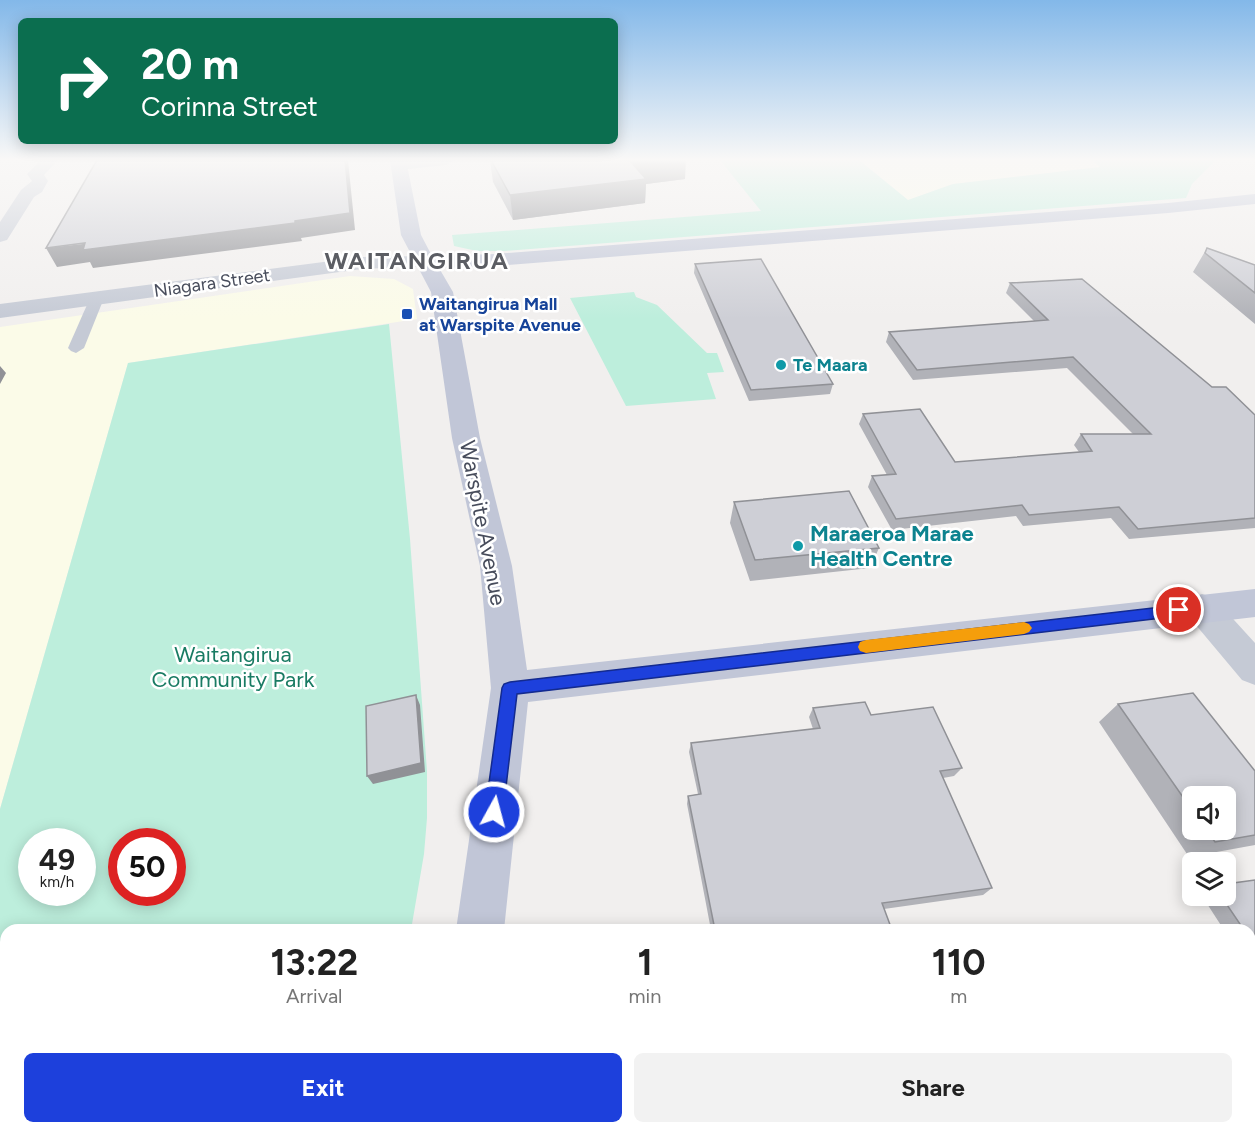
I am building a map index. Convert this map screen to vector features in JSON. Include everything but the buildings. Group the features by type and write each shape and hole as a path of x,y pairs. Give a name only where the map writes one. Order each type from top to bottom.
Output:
{"main road":[{"name":"Warspite Avenue","path":"407,213 411,235 442,292 466,438 496,566 510,688 481,924"},
{"path":"425,262 495,260 1104,213"},
{"path":"510,688 1255,603"}],"street":[{"path":"0,236 15,213"},
{"name":"Niagara Street","path":"0,311 362,263 425,262"},
{"path":"1202,608 1255,669"}],"lane":[{"path":"76,348 98,298"}],"shaded area":[{"path":"350,276 394,279 413,289 417,319 128,363 0,809 0,327"}],"green space":[{"path":"736,213 994,213 505,251 477,251 454,246 452,235"},
{"path":"634,292 636,297 657,305 707,353 717,353 724,372 707,373 716,399 626,406 570,298"},
{"name":"Waitangirua Community Park","path":"389,324 410,539 427,771 424,854 412,924 0,924 0,809 128,363"}],"slow traffic":[{"path":"866,647 1024,628"}],"place":[{"name":"Waitangirua Mall at Warspite Avenue","path":"407,314"},
{"name":"Te Maara","path":"781,365"},
{"name":"Maraeroa Marae Health Centre","path":"798,546"}],"district":[{"name":"WAITANGIRUA","path":"417,260"}],"route":[{"path":"494,812 510,688 1179,610"}]}
